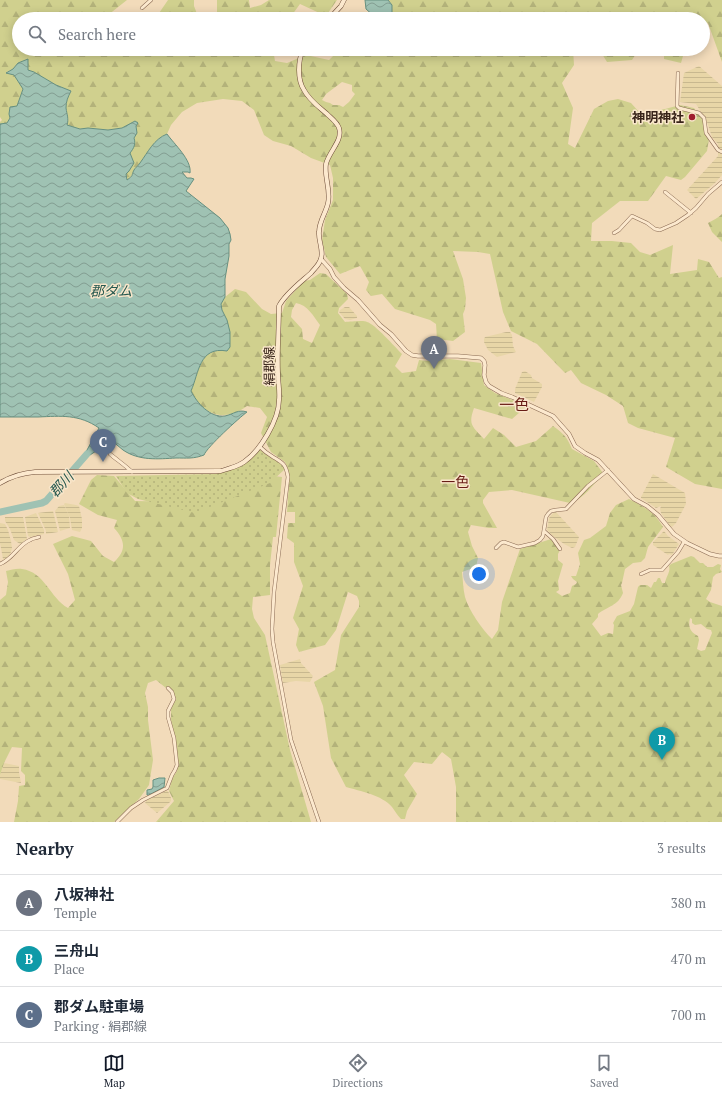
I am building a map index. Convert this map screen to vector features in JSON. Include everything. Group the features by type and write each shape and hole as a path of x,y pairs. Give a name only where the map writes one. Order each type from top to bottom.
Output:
{"main road":[{"path":"335,12 344,0"},
{"path":"301,56 299,70 303,89 310,99 336,122 340,134 338,141 330,153 326,163 326,177 329,195 328,203 318,233 322,259"},
{"name":"絹郡線","path":"0,483 11,476 23,473 221,470 233,467 243,462 260,447 273,424 280,401 278,373 279,306 320,263 322,259"}],"street":[{"path":"142,8 151,0"},
{"path":"678,73 677,106 679,108 699,113 704,118 706,133 718,150 722,152"},
{"path":"614,233 620,230 632,216 647,223 655,229 660,230 676,223 691,213 708,194 722,182"},
{"path":"665,192 691,213"},
{"path":"322,259 334,277 358,300 380,325 392,334 406,352 418,356 458,356 481,358 484,361 484,375 489,386 501,393 553,416 569,434 576,446 598,460 634,499 647,506 658,515 674,534 684,542 710,554 722,556"},
{"path":"260,447 285,465 287,470 288,477 274,592 272,629 273,642 291,740 319,822"},
{"path":"110,454 125,464 132,472"},
{"path":"496,548 504,542 518,547 535,543 540,540 548,514 552,511 566,509 588,486 608,470"},
{"path":"544,531 553,539 560,549"},
{"path":"0,564 10,559 19,548 30,540 40,537"},
{"path":"641,574 650,570 662,570 678,552 684,542"},
{"path":"117,822 131,808 167,788 169,780 175,770 176,752 168,711 174,699 172,692 168,688"}],"shaded area":[{"path":"699,66 722,86 722,175 696,199 687,190 718,156 718,144 712,137 707,122 696,104 680,102 684,73"},
{"path":"345,307 349,307 357,318 350,320 345,319 339,312"},
{"path":"510,332 512,335 513,346 516,352 497,357 488,350 484,339 485,337"},
{"path":"525,371 531,375 532,378 542,384 542,387 534,402 515,393 515,389 522,372"},
{"path":"653,474 685,493 686,504 676,523 672,527 661,513 661,506 656,508 641,498"},
{"path":"64,504 79,506 82,519 82,528 80,532 72,530 70,518"},
{"path":"64,505 69,516 70,528 60,531 55,511 59,506"},
{"path":"53,511 58,532 46,534 38,513"},
{"path":"556,512 579,537 575,547 572,548 564,544 547,530 549,518"},
{"path":"36,513 44,530 44,534 30,537 28,536 25,517"},
{"path":"5,517 23,517 27,539 20,544 14,540 5,521"},
{"path":"0,523 5,524 8,530 12,548 10,555 4,560 0,543"},
{"path":"664,531 679,544 672,555 668,555 653,545 653,542"},
{"path":"300,659 301,663 313,676 310,682 296,681 283,683 280,665"},
{"path":"4,763 19,766 21,783 0,779"},
{"path":"168,791 171,801 157,813 145,803 147,800"}],"green space":[{"path":"0,0 127,0 112,12 12,12 12,56 274,56 275,61 287,63 304,56 329,60 333,56 573,56 574,65 562,83 573,108 568,144 575,148 594,109 608,101 618,99 631,103 640,113 680,105 694,108 705,122 709,139 707,151 681,180 666,176 648,201 620,201 592,223 591,241 631,243 640,252 650,255 673,245 670,274 697,270 698,259 709,262 719,278 722,277 722,489 695,484 666,467 675,438 638,428 628,423 623,406 606,395 581,383 571,370 565,373 537,344 511,331 503,312 490,254 453,251 463,279 466,298 463,314 465,332 453,341 437,339 436,324 430,320 395,309 382,294 371,296 366,290 369,282 360,266 340,274 326,257 322,240 325,220 333,200 333,178 330,165 311,158 291,146 273,141 264,135 254,110 242,101 223,99 197,103 182,112 171,125 167,134 155,142 127,180 126,174 129,171 130,153 137,130 135,121 122,128 108,130 88,128 80,129 67,125 68,118 66,106 67,99 71,91 28,70 28,59 18,63 13,69 7,72 14,75 23,89 17,106 7,123 0,124 2,120 0,117","holes":["342,82 352,85 352,91 355,94 343,107 333,105 322,100 326,94"]},
{"path":"168,0 194,0 196,12 160,12"},
{"path":"217,0 249,0 250,8 261,5 269,0 337,0 329,12 317,12 300,4 294,12 217,12"},
{"path":"388,0 722,0 722,62 710,29 710,12 392,12 392,5"},
{"path":"603,56 635,56 632,60 607,62"},
{"path":"664,56 683,56 681,63 664,59"},
{"path":"722,214 722,242 712,232 708,223"},
{"path":"320,273 326,274 347,294 348,299 339,308 338,313 345,322 365,321 380,331 402,354 395,366 402,373 416,371 419,360 427,361 450,359 481,363 484,385 495,393 527,406 512,419 474,408 471,422 484,439 493,428 504,435 516,447 536,441 553,426 565,436 572,449 594,461 603,473 585,494 570,503 512,490 489,492 483,500 483,503 497,528 471,525 468,532 472,546 478,558 476,567 462,572 467,602 476,620 492,639 498,630 502,602 520,549 551,539 560,550 558,560 563,564 558,581 559,590 556,592 562,596 570,593 572,586 577,582 571,576 576,576 580,564 578,553 584,540 590,538 606,526 610,513 616,505 629,499 652,513 663,527 648,547 645,558 641,562 633,563 625,569 621,585 623,593 621,597 616,603 598,614 598,617 592,624 601,636 608,633 613,634 613,623 617,616 630,611 634,604 638,587 640,585 647,585 651,588 658,578 660,578 662,583 665,583 669,572 669,566 671,564 691,556 707,567 713,567 718,564 721,565 720,569 722,572 713,577 711,590 706,599 722,606 722,822 456,822 456,787 451,759 442,752 432,764 414,762 404,775 417,794 407,811 405,819 401,819 392,807 383,799 346,787 331,758 323,706 314,682 335,670 341,635 359,607 359,601 357,596 348,592 336,630 325,645 299,652 296,645 299,629 293,618 303,586 294,562 294,543 287,538 288,523 295,523 295,512 287,512 289,483 288,470 285,462 271,452 261,433 267,417 260,408 247,406 242,410 230,414 218,415 212,413 201,406 190,391 201,362 205,357 210,353 217,351 227,351 227,320 221,304 225,297 235,289 246,292 262,309 271,314 282,313 286,301 304,281 310,280","holes":["296,303 307,308 320,325 312,343 303,339 302,329 291,317 292,310","690,618 692,619 692,623 695,625 701,624 707,629 711,630 712,633 705,650 701,651 697,649 699,640 698,636 690,629"]},
{"path":"260,449 280,462 285,469 270,483 195,513 138,499 127,493 116,476 216,474 237,468 251,459"},
{"path":"97,475 114,476 135,501 185,502 268,476 282,477 276,537 273,537 270,565 270,595 253,597 252,609 254,618 265,635 290,750 311,822 156,822 174,801 169,791 172,779 177,771 178,759 171,720 171,709 176,699 156,680 148,683 145,693 148,707 148,720 153,760 149,785 139,799 114,822 14,822 19,786 25,785 25,775 21,771 22,748 12,747 0,775 0,600 6,595 8,582 6,571 22,569 30,571 42,580 56,598 68,608 75,600 68,574 53,544 72,536 91,541 103,556 114,562 118,558 123,549 123,545 118,532 114,528 117,520 98,515 79,504 91,480"}],"water":[{"path":"365,0 388,0 392,5 392,12 369,12 366,9"},
{"name":"郡ダム","path":"28,59 28,70 71,91 67,99 66,106 68,119 67,125 80,129 88,128 108,130 122,128 135,121 138,123 136,126 137,133 134,138 134,146 130,153 134,163 126,174 127,180 132,176 134,169 155,142 167,134 182,152 190,168 190,173 182,172 187,178 194,179 186,191 220,218 228,228 231,240 229,244 229,256 225,279 225,297 221,304 230,332 230,347 227,351 218,351 205,357 191,391 200,405 214,415 225,416 238,411 247,412 217,439 204,455 190,458 142,458 129,454 111,440 81,461 99,428 92,423 70,417 0,417 0,124 7,123 10,118 10,107 17,106 23,89 14,75 6,73 13,69 18,63"},
{"path":"165,778 164,787 147,795 147,790 152,789 153,787 153,780"}],"waterway":[{"name":"郡川","path":"0,512 46,501 87,454"}],"place":[{"name":"神明神社","path":"692,117"},
{"name":"八坂神社","path":"434,369"},
{"name":"郡ダム駐車場","path":"103,462"},
{"name":"三舟山","path":"662,760"}],"district":[{"name":"一色","path":"514,404"},
{"name":"一色","path":"455,481"}]}
